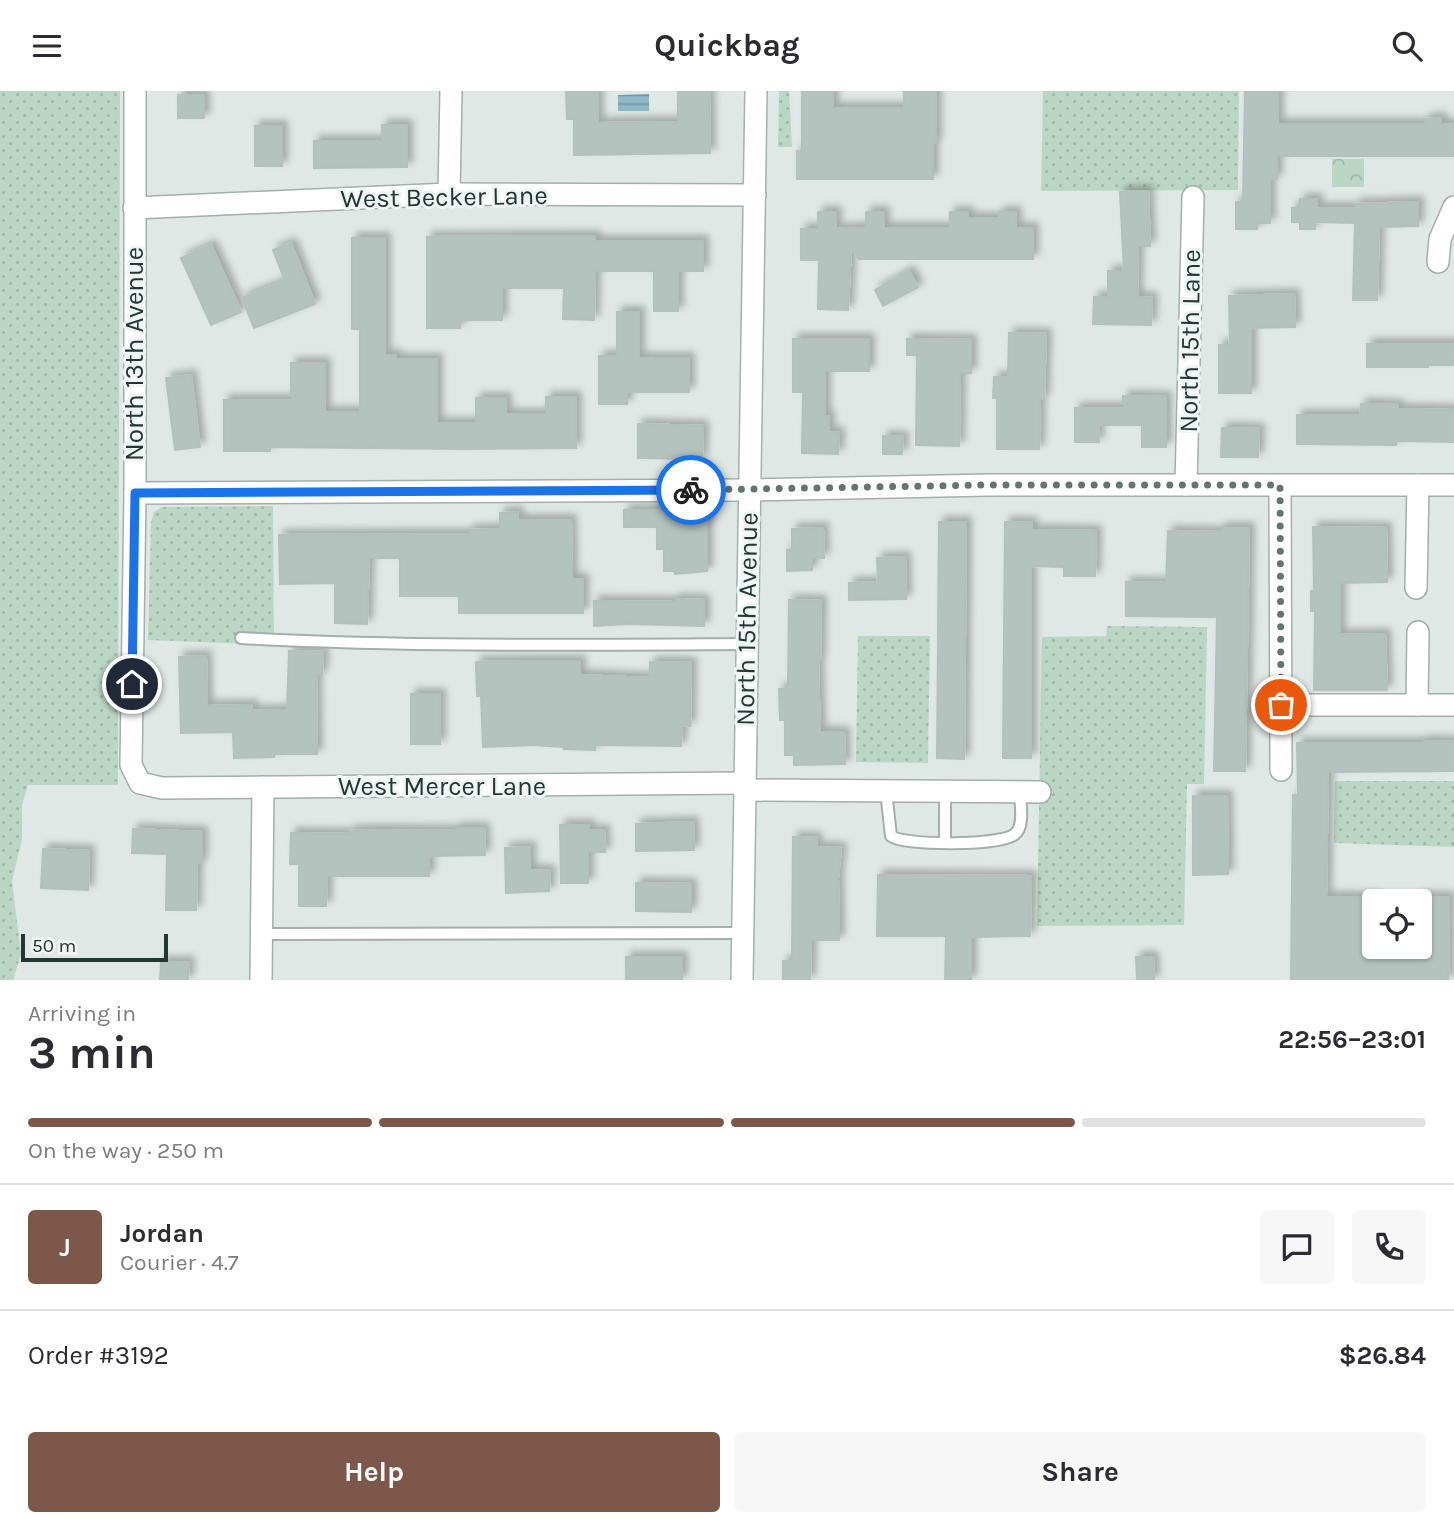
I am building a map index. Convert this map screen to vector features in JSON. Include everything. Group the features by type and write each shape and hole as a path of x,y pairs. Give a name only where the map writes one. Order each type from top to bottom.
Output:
{"street":[{"name":"North 13th Avenue","path":"135,91 135,493 131,765 141,783"},
{"path":"449,194 451,91"},
{"name":"North 15th Avenue","path":"742,980 756,91"},
{"name":"West Becker Lane","path":"134,208 449,194 755,195"},
{"name":"North 15th Lane","path":"1186,485 1193,197"},
{"path":"1438,262 1440,239 1454,207"},
{"path":"135,493 750,490 988,485 1454,485"},
{"path":"1280,485 1281,770"},
{"path":"1416,588 1418,485"},
{"path":"1417,705 1418,632"},
{"path":"1281,705 1454,705"},
{"name":"West Mercer Lane","path":"141,783 162,788 744,787 1030,792"},
{"path":"261,980 263,787"}],"lane":[{"path":"241,638 346,644 747,644"},
{"path":"886,791 891,836 897,840 912,842 985,842 1006,839 1016,834 1020,828 1030,792"},
{"path":"945,791 946,842"},
{"path":"261,934 742,933"}],"green space":[{"path":"0,91 120,91 118,785 28,785 22,805 22,839 12,881 21,954 13,980 0,980"},
{"path":"779,91 789,91 792,147 778,147"},
{"path":"1043,91 1239,91 1238,190 1041,191"},
{"path":"1332,159 1364,159 1364,187 1332,187"},
{"path":"273,506 274,645 148,640 151,523 154,512 162,507"},
{"path":"1107,626 1207,627 1204,784 1187,784 1184,925 1037,926 1042,637 1106,636"},
{"path":"858,636 930,636 928,763 856,762"},
{"path":"1335,781 1454,781 1454,847 1334,843"}],"water":[{"path":"649,94 649,111 618,111 618,95"}],"building":[{"path":"566,91 598,91 598,123 678,122 678,91 709,91 710,153 574,155 574,119 567,119"},
{"path":"802,91 833,91 833,108 904,108 904,91 936,91 933,179 797,179 797,151 802,151"},
{"path":"1245,91 1278,91 1278,124 1425,124 1425,119 1441,118 1441,124 1454,124 1454,156 1277,156 1277,179 1270,179 1270,223 1258,223 1257,229 1236,229 1236,202 1243,202"},
{"path":"178,95 204,95 204,118 178,118"},
{"path":"382,125 407,125 407,167 314,168 314,141 382,141"},
{"path":"255,126 282,126 282,166 255,166"},
{"path":"1148,191 1150,246 1138,246 1137,297 1152,298 1151,325 1093,324 1094,297 1108,297 1108,271 1124,271 1120,192"},
{"path":"1300,199 1317,199 1317,208 1355,208 1355,204 1418,202 1418,226 1379,227 1377,300 1353,300 1355,223 1315,222 1315,229 1300,229 1300,222 1292,222 1292,208 1300,208"},
{"path":"818,212 836,212 836,229 866,228 866,212 884,212 884,228 950,228 950,212 968,212 968,218 999,218 999,212 1016,212 1016,228 1033,228 1033,259 858,259 851,246 848,310 818,309 819,260 801,260 801,229 818,229"},
{"path":"595,236 595,241 703,241 703,271 678,271 678,311 654,311 654,271 595,271 594,320 563,319 564,288 502,288 502,320 460,320 460,328 427,328 427,237"},
{"path":"352,238 385,238 385,355 396,355 396,359 437,359 437,423 476,423 476,398 506,398 506,414 546,414 546,397 576,397 576,448 270,447 270,451 224,451 224,400 291,400 291,363 325,363 325,412 360,412 360,329 352,329"},
{"path":"291,243 315,304 254,328 242,298 285,281 273,250"},
{"path":"211,245 241,312 211,325 181,258"},
{"path":"909,271 918,287 883,306 875,290"},
{"path":"1294,294 1295,327 1251,328 1251,393 1219,393 1219,345 1230,345 1229,296"},
{"path":"617,312 639,312 639,358 689,358 689,392 627,392 627,404 599,404 599,356 617,356"},
{"path":"1009,333 1046,334 1039,449 997,449 997,398 993,398 994,377 1008,377"},
{"path":"793,339 869,339 869,371 825,371 825,416 829,416 829,432 839,433 838,454 802,453 803,392 793,392"},
{"path":"907,339 971,340 971,373 960,373 959,446 916,445 917,355 907,355"},
{"path":"1367,344 1454,344 1454,365 1367,367"},
{"path":"191,375 200,447 175,450 166,378"},
{"path":"1123,396 1166,397 1166,447 1142,447 1142,425 1098,425 1099,442 1075,442 1075,408 1123,408"},
{"path":"1361,404 1398,405 1398,409 1454,410 1454,442 1397,441 1396,445 1297,444 1297,415 1360,415"},
{"path":"638,424 703,426 702,459 638,458"},
{"path":"1222,428 1259,429 1258,457 1221,457"},
{"path":"883,436 903,437 902,454 883,454"},
{"path":"624,510 707,510 707,571 675,574 675,571 664,571 664,549 657,549 657,527 624,527"},
{"path":"518,512 518,520 571,520 572,579 583,579 583,613 459,613 459,596 400,596 400,558 369,558 367,624 335,623 335,583 280,584 279,535 469,534 469,530 500,529 500,513"},
{"path":"939,522 966,522 964,759 937,758"},
{"path":"1005,522 1032,523 1032,530 1096,531 1095,576 1064,576 1064,567 1031,566 1031,758 1003,758"},
{"path":"1313,527 1386,528 1387,582 1340,583 1340,635 1385,634 1387,690 1314,690 1315,611 1311,611 1311,591 1314,591"},
{"path":"823,528 824,558 812,558 812,570 787,571 787,550 792,550 792,529"},
{"path":"1221,528 1249,528 1245,771 1214,771 1217,617 1126,616 1126,582 1166,583 1168,531 1221,532"},
{"path":"905,557 906,599 849,600 849,583 878,582 877,558"},
{"path":"675,599 704,600 704,626 594,626 594,601 675,602"},
{"path":"789,600 821,601 818,661 820,732 844,732 845,764 794,765 794,755 785,755 785,720 780,720 779,689 788,688"},
{"path":"289,651 323,652 322,675 316,675 317,754 234,758 233,732 181,733 179,657 206,656 207,706 252,705 252,711 287,710"},
{"path":"580,661 580,675 650,678 650,662 691,663 690,726 682,725 681,746 595,745 595,750 533,745 483,747 481,696 477,696 476,662"},
{"path":"411,694 440,694 440,744 411,744"},
{"path":"1454,742 1454,771 1328,772 1326,897 1362,897 1362,959 1432,959 1432,897 1449,897 1448,980 1291,980 1293,795 1298,795 1297,743"},
{"path":"1193,796 1227,796 1228,874 1193,875"},
{"path":"693,822 694,850 636,851 636,824"},
{"path":"560,825 589,825 589,831 604,830 605,852 588,852 588,883 561,883"},
{"path":"456,828 484,828 485,855 429,856 429,876 327,876 326,906 299,906 299,864 290,864 291,833 456,831"},
{"path":"133,829 202,832 202,863 197,863 196,910 166,910 167,854 132,853"},
{"path":"793,837 817,838 816,847 841,848 838,879 839,940 811,940 810,980 783,980 783,961 792,961"},
{"path":"530,847 530,870 550,871 549,891 506,893 505,848"},
{"path":"43,849 89,851 88,890 41,888"},
{"path":"878,875 1031,876 1030,936 971,937 971,980 945,980 946,936 877,936"},
{"path":"636,883 691,884 691,912 636,911"},
{"path":"626,957 682,957 682,980 626,980"},
{"path":"1136,957 1153,957 1154,980 1137,980"},
{"path":"161,962 189,962 188,980 160,980"}],"way so far":[{"path":"691,490 988,485 1280,485 1281,705"}],"route":[{"path":"132,684 135,493 691,490"}]}
